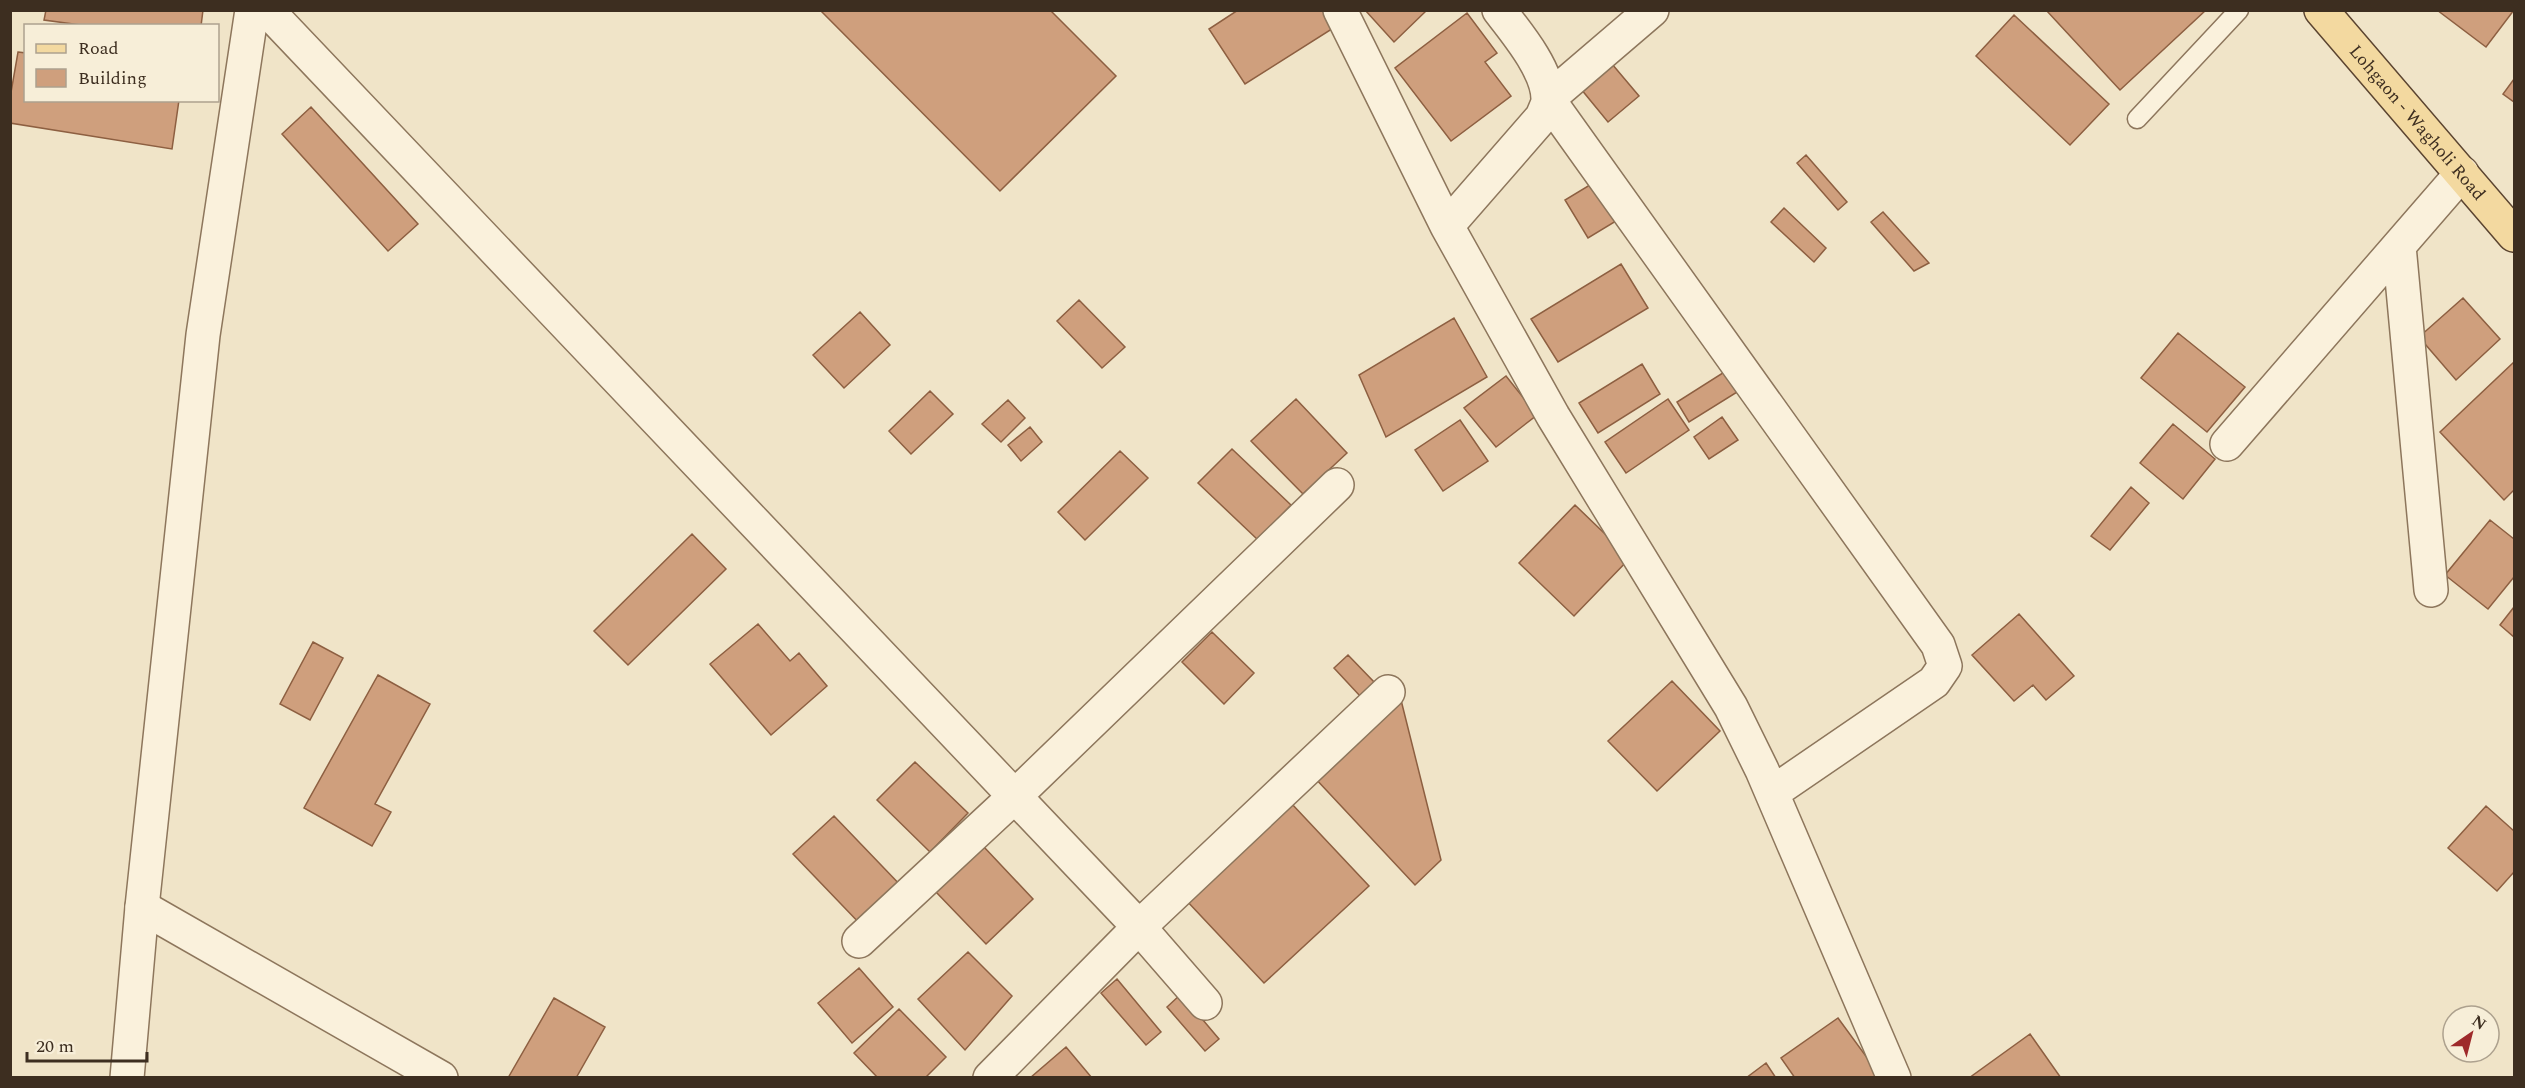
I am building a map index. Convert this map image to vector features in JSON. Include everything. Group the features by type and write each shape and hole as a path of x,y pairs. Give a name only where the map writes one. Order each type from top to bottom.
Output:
{"main road":[{"name":"Lohgaon - Wagholi Road","path":"2321,10 2514,235"}],"street":[{"path":"127,1077 142,907 203,335 252,10"},
{"path":"267,10 1139,927 1205,1003"},
{"path":"1340,10 1447,226 1553,416 1731,707 1772,793 1894,1077"},
{"path":"1499,10 1526,45 1543,79 1548,99 1938,645 1945,666 1934,682 1772,793"},
{"path":"1447,226 1542,117 1548,99 1652,10"},
{"path":"2227,444 2462,173"},
{"path":"2399,246 2431,590"},
{"path":"859,941 1014,797 1337,485"},
{"path":"990,1077 1139,927 1388,692"},
{"path":"142,907 387,1063 441,1077"}],"lane":[{"path":"2137,119 2239,10"}],"building":[{"path":"46,10 203,10 201,24 73,24 44,20"},
{"path":"820,10 1050,10 1116,76 1000,191"},
{"path":"1238,10 1324,10 1335,27 1245,84 1209,29"},
{"path":"1365,10 1427,10 1394,42"},
{"path":"2046,10 2206,10 2120,90"},
{"path":"2437,10 2514,10 2486,47"},
{"path":"1467,13 1497,53 1485,62 1511,96 1451,141 1395,68"},
{"path":"2014,15 2109,104 2070,145 1976,56"},
{"path":"18,52 24,53 24,102 179,102 172,149 10,123 10,98"},
{"path":"1612,64 1639,96 1608,122 1581,89"},
{"path":"2514,79 2514,102 2503,94"},
{"path":"311,107 418,224 388,251 282,134"},
{"path":"1806,155 1847,202 1838,210 1797,163"},
{"path":"1598,180 1621,218 1588,238 1565,200"},
{"path":"1784,208 1826,248 1814,262 1771,222"},
{"path":"1883,212 1929,263 1914,271 1871,222"},
{"path":"1621,264 1648,308 1558,362 1531,319"},
{"path":"2463,298 2500,339 2456,380 2419,337"},
{"path":"1079,300 1125,347 1102,368 1057,321"},
{"path":"860,312 890,345 844,388 813,355"},
{"path":"1454,318 1487,377 1386,437 1359,375"},
{"path":"2178,333 2245,387 2207,432 2141,378"},
{"path":"2514,362 2514,490 2504,500 2440,432"},
{"path":"1642,364 1660,394 1598,433 1579,403"},
{"path":"1729,369 1742,389 1689,422 1677,402"},
{"path":"1506,376 1537,415 1496,447 1464,408"},
{"path":"930,391 953,414 911,454 889,431"},
{"path":"1296,399 1347,453 1303,494 1251,441"},
{"path":"1668,399 1689,430 1626,473 1605,442"},
{"path":"1008,400 1025,418 1001,442 982,424"},
{"path":"1722,417 1738,440 1709,459 1694,437"},
{"path":"1460,420 1488,461 1443,491 1415,450"},
{"path":"2173,424 2215,459 2183,499 2140,463"},
{"path":"1030,427 1042,442 1021,461 1008,445"},
{"path":"1232,449 1291,505 1258,540 1198,483"},
{"path":"1120,451 1148,478 1085,540 1058,512"},
{"path":"2131,487 2149,503 2110,550 2091,536"},
{"path":"1575,505 1630,558 1574,616 1519,563"},
{"path":"2490,520 2514,539 2514,577 2488,609 2445,575"},
{"path":"692,534 726,569 628,665 594,631"},
{"path":"2514,607 2514,637 2500,625"},
{"path":"2019,614 2074,676 2046,700 2033,685 2014,701 1972,655"},
{"path":"758,624 790,661 799,653 827,686 771,735 710,664"},
{"path":"1212,632 1254,673 1224,704 1182,662"},
{"path":"313,642 343,658 310,720 280,704"},
{"path":"1348,655 1375,683 1360,696 1334,668"},
{"path":"378,675 430,704 375,804 391,812 372,846 304,808"},
{"path":"1672,681 1720,731 1657,791 1608,741"},
{"path":"1400,696 1441,860 1415,885 1314,777"},
{"path":"915,762 968,813 930,852 877,800"},
{"path":"1291,803 1369,886 1264,983 1186,900"},
{"path":"2486,806 2514,831 2514,872 2497,891 2448,848"},
{"path":"834,816 905,890 864,928 793,854"},
{"path":"984,847 1033,899 986,944 936,892"},
{"path":"968,952 1012,996 965,1050 918,999"},
{"path":"859,968 893,1007 852,1043 818,1003"},
{"path":"1117,979 1161,1032 1146,1045 1101,993"},
{"path":"1181,994 1219,1039 1205,1051 1167,1007"},
{"path":"554,998 605,1027 576,1078 508,1078"},
{"path":"899,1009 946,1057 925,1078 878,1078 854,1053"},
{"path":"1838,1018 1879,1074 1874,1078 1795,1078 1781,1058"},
{"path":"2030,1034 2061,1078 1969,1078"},
{"path":"1066,1047 1092,1078 1030,1078"},
{"path":"1766,1063 1776,1078 1746,1078"}]}
